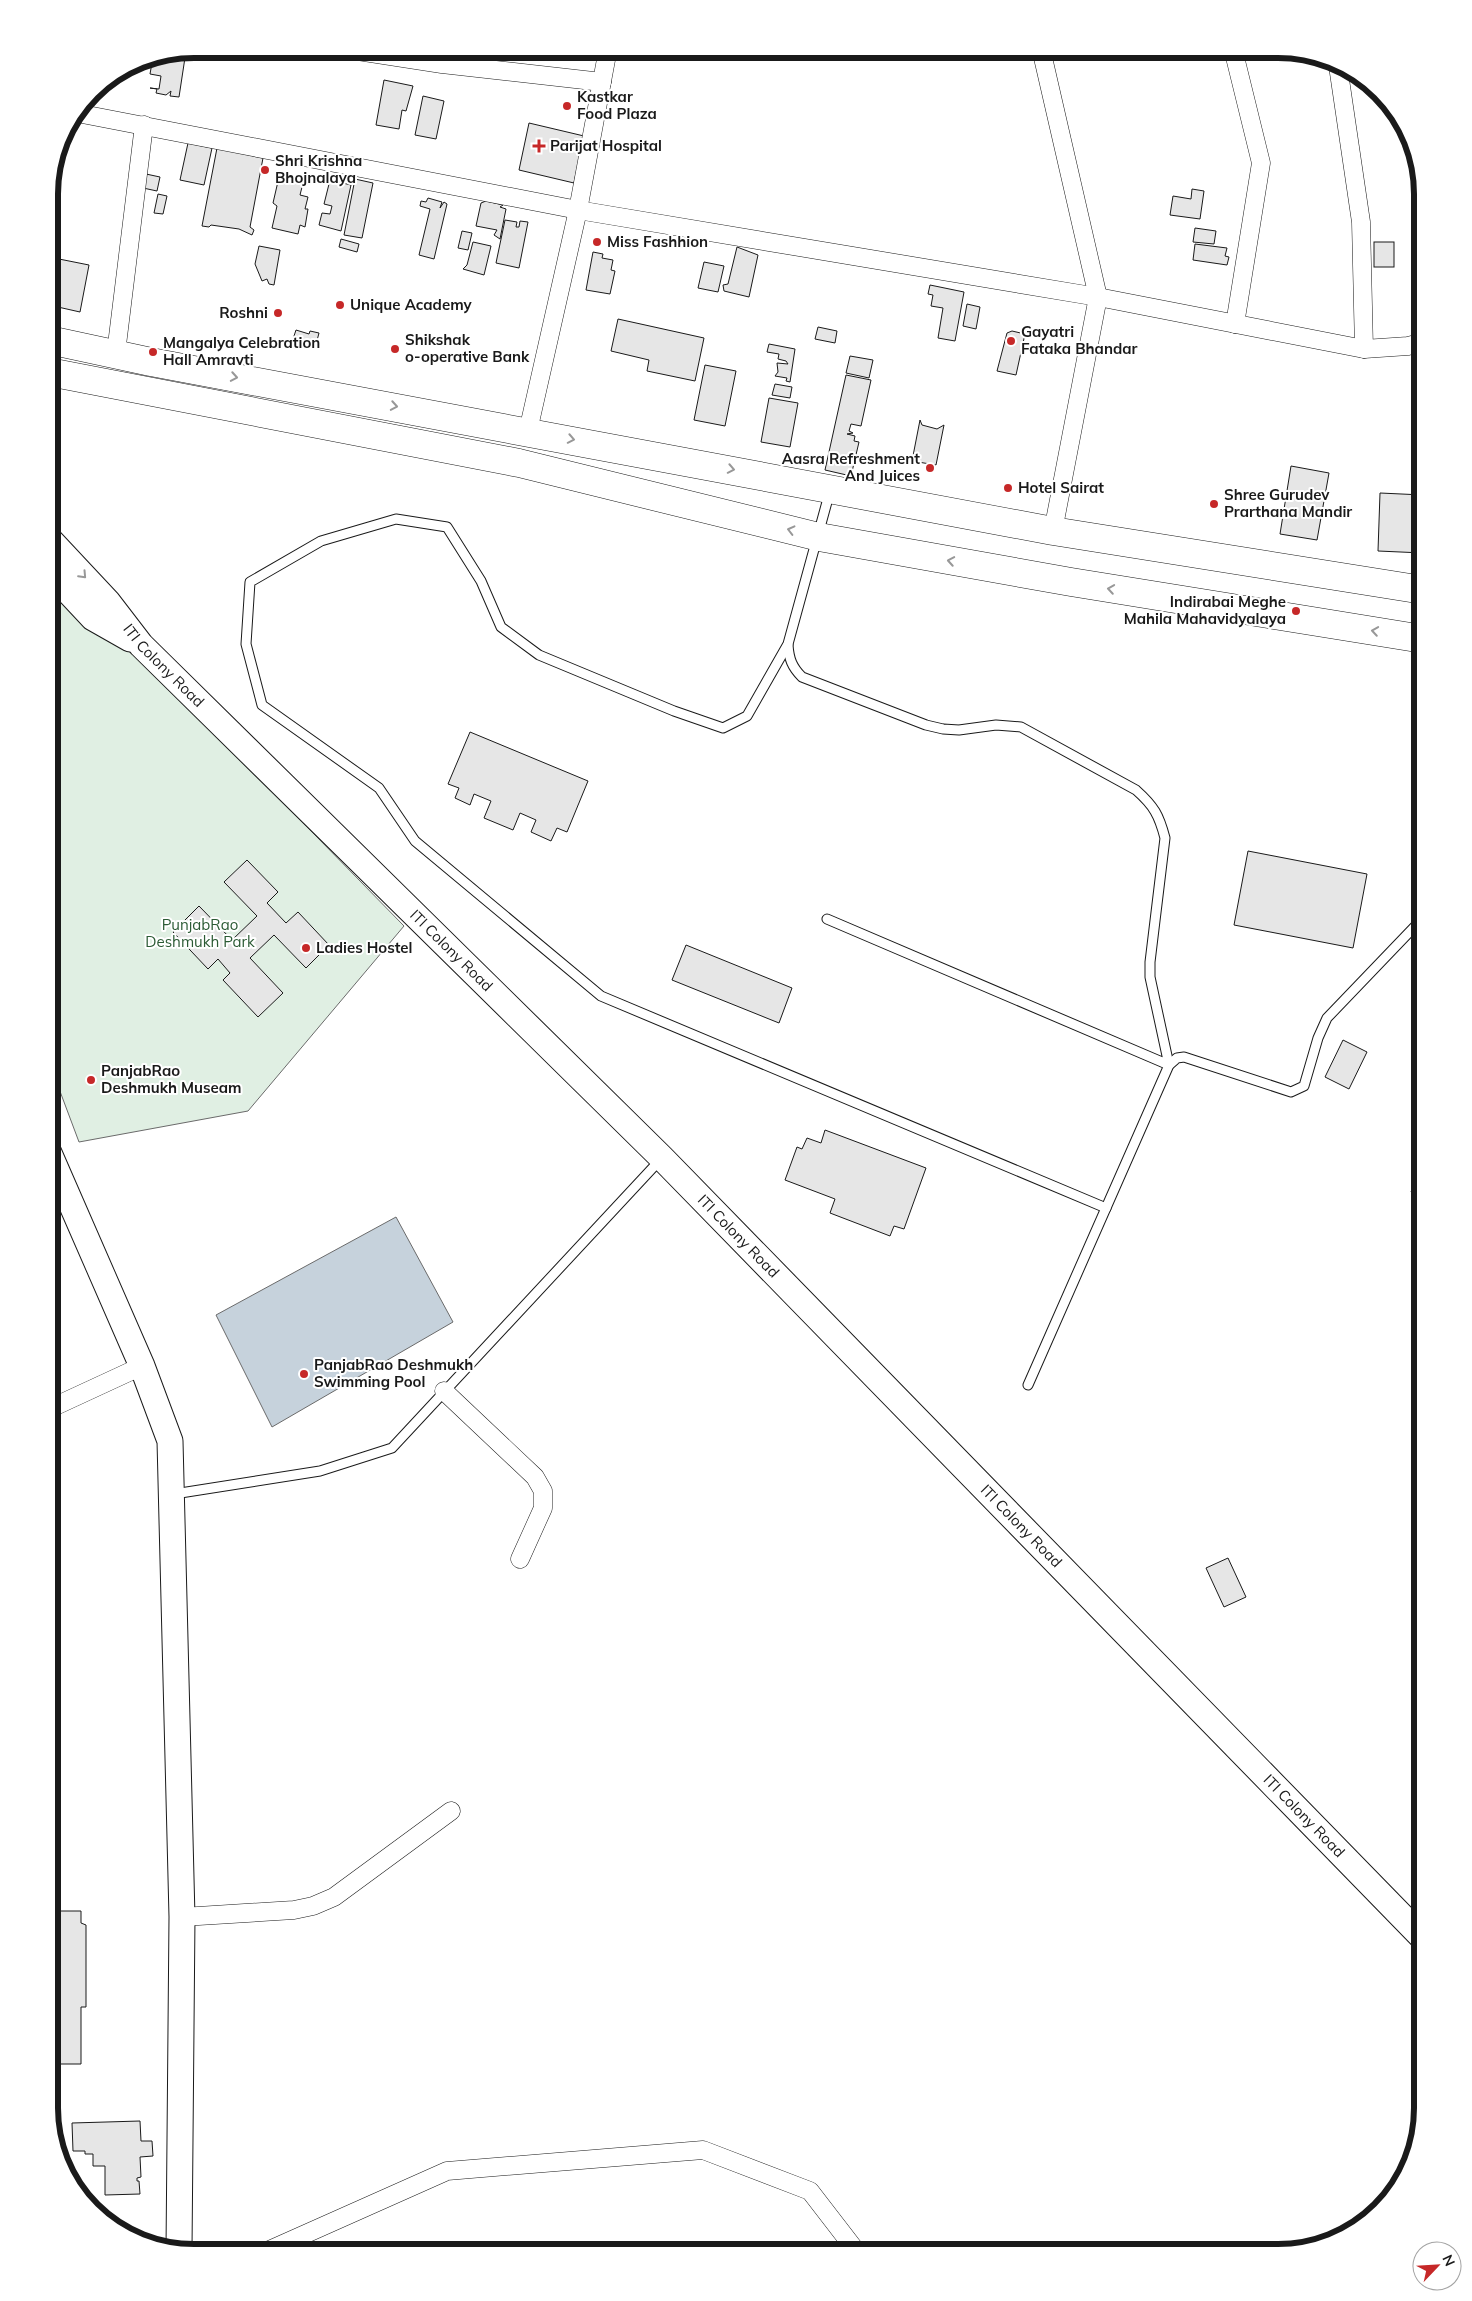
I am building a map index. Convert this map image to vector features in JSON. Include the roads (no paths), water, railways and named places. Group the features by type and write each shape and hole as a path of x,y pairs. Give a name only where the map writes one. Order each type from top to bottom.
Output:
{"main road":[{"path":"58,342 151,362 528,431 1053,531 1414,589"},
{"path":"141,389 151,362"},
{"path":"58,374 519,463 818,536 1071,582 1414,638"}],"street":[{"path":"403,58 602,82"},
{"path":"528,431 578,210 606,58"},
{"path":"1043,58 1098,298 1053,531"},
{"path":"1235,58 1261,163 1235,324"},
{"path":"1339,71 1361,222 1364,348"},
{"path":"83,114 578,210 1098,298 1364,348 1414,344"},
{"path":"116,353 144,125"},
{"name":"ITI Colony Road","path":"58,549 108,602 141,645 662,1158 1414,1929"},
{"path":"58,581 93,618 141,645"},
{"path":"59,1202 142,1366 170,1441 182,1917 179,2242"},
{"path":"58,1405 142,1366"},
{"path":"444,1391 535,1477 543,1491 544,1508 520,1559"},
{"path":"182,1917 294,1910 313,1906 334,1897 451,1811"},
{"path":"285,2243 447,2170 704,2150 810,2191 851,2244"}],"lane":[{"path":"831,488 788,644 747,716 723,728 674,711 539,655 501,627 481,580 447,527 396,519 321,541 250,582 246,644 262,705 379,788 415,841 601,996 1106,1208"},
{"path":"788,644 789,659 794,669 802,677 926,725 943,729 959,730 996,725 1021,727 1136,790 1151,804 1160,818 1165,838 1150,962 1150,977 1169,1066"},
{"path":"827,919 1169,1066"},
{"path":"1028,1385 1169,1066 1177,1058 1184,1058 1291,1092 1301,1089 1304,1086 1318,1038 1327,1018 1414,924"},
{"path":"172,1495 320,1471 392,1448 662,1158"}],"place":[{"name":"Kastkar Food Plaza","path":"567,106"},
{"name":"Parijat Hospital","path":"539,146"},
{"name":"Shri Krishna Bhojnalaya","path":"265,170"},
{"name":"Miss Fashhion","path":"597,242"},
{"name":"Unique Academy","path":"340,305"},
{"name":"Roshni","path":"278,313"},
{"name":"Gayatri Fataka Bhandar","path":"1011,341"},
{"name":"Shikshak o-operative Bank","path":"395,349"},
{"name":"Mangalya Celebration Hall Amravti","path":"153,352"},
{"name":"Aasra Refreshment And Juices","path":"930,468"},
{"name":"Hotel Sairat","path":"1008,488"},
{"name":"Shree Gurudev Prarthana Mandir","path":"1214,504"},
{"name":"Indirabai Meghe Mahila Mahavidyalaya","path":"1296,611"},
{"name":"Ladies Hostel","path":"306,948"},
{"name":"PanjabRao Deshmukh Museam","path":"91,1080"},
{"name":"PanjabRao Deshmukh Swimming Pool","path":"304,1374"}],"park label":[{"name":"PunjabRao Deshmukh Park","path":"200,934"}]}
